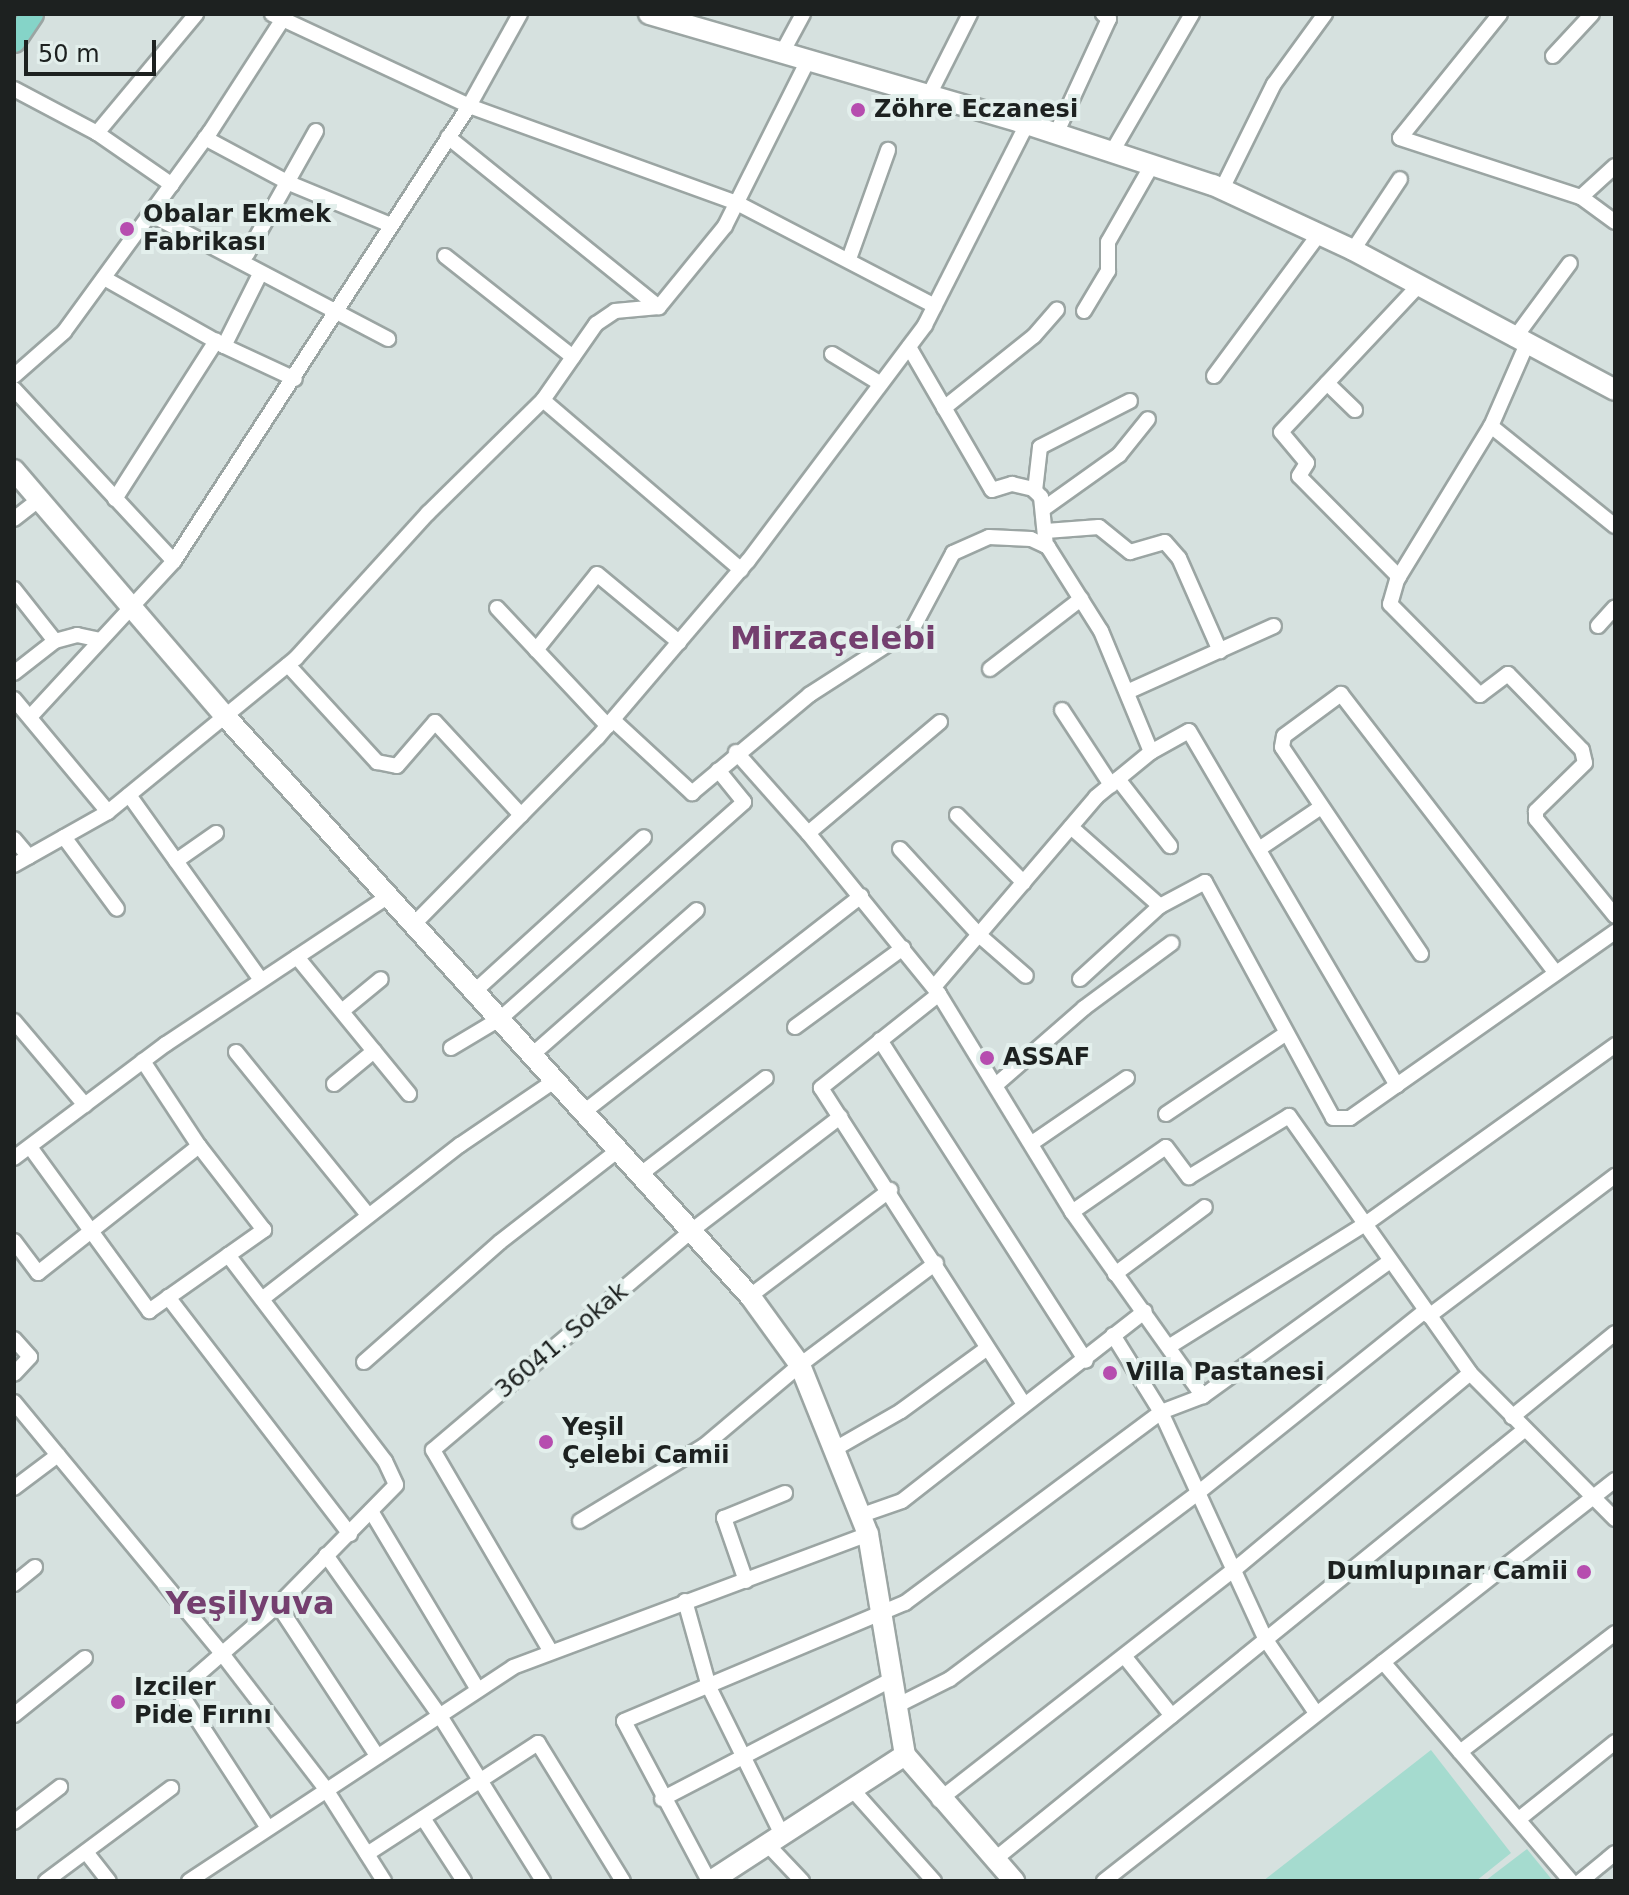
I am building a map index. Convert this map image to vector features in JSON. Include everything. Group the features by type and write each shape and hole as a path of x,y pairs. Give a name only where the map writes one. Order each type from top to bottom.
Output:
{"main road":[{"path":"14,41 32,14"},
{"path":"649,14 1027,124 1222,189 1353,250 1520,343 1615,390"},
{"path":"14,470 131,611 642,1173 750,1296 800,1365 865,1524 884,1611 905,1755 939,1800 1014,1881"},
{"path":"710,1881 905,1755"}],"street":[{"path":"97,133 196,14"},
{"path":"30,717 174,561 295,379 336,309 469,106 520,14"},
{"path":"782,53 803,14"},
{"path":"929,95 970,14"},
{"path":"1056,134 1109,19 1103,14"},
{"path":"1112,152 1192,14"},
{"path":"1222,189 1274,84 1325,14"},
{"path":"1500,14 1400,138 1581,197 1615,222"},
{"path":"1553,56 1592,14"},
{"path":"14,376 64,332 104,278 205,138 281,15 469,106 737,203 935,306"},
{"path":"14,865 108,812 288,665 428,513 543,400 596,324 615,311 659,307 725,226 808,60"},
{"path":"14,89 97,133 172,185"},
{"path":"415,923 610,723 741,570 909,347 935,306 1027,124"},
{"path":"247,254 316,131"},
{"path":"448,137 659,307"},
{"path":"205,138 289,183 391,225"},
{"path":"849,259 888,150"},
{"path":"1084,311 1108,271 1108,242 1152,165"},
{"path":"1581,197 1615,166"},
{"path":"1353,250 1400,179"},
{"path":"150,214 388,339"},
{"path":"1214,376 1319,234"},
{"path":"445,256 573,357"},
{"path":"1570,263 1520,343 1491,426 1399,577 1390,604 1480,695 1508,674 1582,750 1585,763 1536,811 1536,819 1615,916"},
{"path":"115,499 220,343 260,274"},
{"path":"104,278 220,343 295,379"},
{"path":"1399,577 1299,476 1307,463 1281,432 1418,286"},
{"path":"944,408 1034,336 1057,310"},
{"path":"909,347 992,490 1012,484 1035,491 1046,507 1046,538 1101,631 1151,752"},
{"path":"832,354 881,384"},
{"path":"1327,383 1355,410"},
{"path":"14,389 174,561"},
{"path":"543,400 741,570"},
{"path":"1035,491 1040,447 1130,401"},
{"path":"1046,507 1119,455 1148,419"},
{"path":"1491,426 1615,526"},
{"path":"14,519 38,500"},
{"path":"497,608 610,723 692,793 736,752 809,695 913,628 953,553 989,537 1046,538 1099,527 1130,552 1165,542 1179,558 1220,651"},
{"path":"536,650 597,574 679,642"},
{"path":"14,589 55,641"},
{"path":"990,669 1081,599"},
{"path":"1598,626 1615,607"},
{"path":"1127,692 1274,626"},
{"path":"14,673 55,641 77,635 100,640"},
{"path":"288,665 377,762 397,766 435,722 521,815"},
{"path":"1421,954 1282,747 1284,736 1341,694 1556,973"},
{"path":"14,699 108,812"},
{"path":"1062,710 1114,782 1170,846"},
{"path":"808,833 940,722"},
{"path":"1024,1404 986,1349 890,1190 821,1088 936,991 979,935 1071,827 1114,782 1151,752 1189,731 1397,1085"},
{"path":"736,752 861,896 936,991 997,1084 1072,1212 1203,1396"},
{"path":"451,1048 501,1018 744,802 718,770"},
{"path":"129,795 261,980"},
{"path":"1259,849 1321,807"},
{"path":"957,815 1024,883"},
{"path":"1071,827 1160,906"},
{"path":"176,861 216,833"},
{"path":"64,837 117,909"},
{"path":"476,990 644,837"},
{"path":"14,839 29,857"},
{"path":"900,849 979,935 1026,976"},
{"path":"1080,979 1160,906 1205,882 1272,999 1285,1034 1333,1118 1350,1118 1615,932"},
{"path":"14,1158 143,1061 390,895"},
{"path":"585,1111 861,896"},
{"path":"533,1054 697,910"},
{"path":"997,1084 1084,1008 1172,943"},
{"path":"795,1027 903,948"},
{"path":"297,957 409,1094"},
{"path":"342,1011 381,979"},
{"path":"14,1021 85,1105"},
{"path":"1166,1114 1285,1034"},
{"path":"880,1040 1086,1361"},
{"path":"1170,1346 1364,1225 1615,1045"},
{"path":"334,1084 374,1051"},
{"path":"236,1052 368,1215"},
{"path":"30,1147 149,1311 264,1230 199,1146 143,1061"},
{"path":"642,1173 766,1078"},
{"path":"1032,1143 1127,1078"},
{"path":"262,1299 368,1215 557,1079"},
{"path":"1072,1212 1166,1147 1189,1177 1289,1116 1334,1183 1348,1195 1364,1225 1470,1373 1615,1519"},
{"name":"36041. Sokak","path":"551,1652 433,1450 691,1231 840,1117"},
{"path":"14,1241 38,1273 199,1146"},
{"path":"364,1362 500,1242 620,1149"},
{"path":"896,1706 950,1679 1199,1492 1427,1314 1615,1176"},
{"path":"750,1296 890,1190"},
{"path":"1115,1274 1205,1207"},
{"path":"228,1255 385,1461 396,1485 278,1605 220,1651 179,1691 268,1828"},
{"path":"710,1881 662,1799 624,1721 905,1603 1161,1412 1203,1396 1390,1261"},
{"path":"580,1521 704,1446 800,1365 936,1263"},
{"path":"168,1297 350,1534"},
{"path":"189,1881 325,1788 440,1716 477,1688 551,1652 746,1581 865,1524 902,1501 1024,1404 1086,1361 1145,1311"},
{"path":"1512,1417 1615,1333"},
{"path":"1113,1335 1161,1412 1266,1640 1316,1713"},
{"path":"14,1339 30,1357 14,1374"},
{"path":"833,1450 901,1411 986,1349"},
{"path":"939,1800 1235,1569 1470,1373"},
{"path":"14,1402 220,1651 325,1788 384,1881"},
{"path":"994,1860 1524,1430"},
{"path":"14,1488 58,1455"},
{"path":"1104,1881 1615,1480"},
{"path":"746,1581 724,1518 785,1493"},
{"path":"371,1511 477,1688"},
{"path":"326,1555 440,1716 478,1784 543,1881"},
{"path":"14,1584 35,1567"},
{"path":"685,1601 709,1687 774,1838 802,1881"},
{"path":"278,1605 377,1756"},
{"path":"1460,1752 1615,1633"},
{"path":"1125,1657 1172,1716"},
{"path":"14,1715 85,1658"},
{"path":"1383,1662 1571,1881"},
{"path":"662,1799 893,1679"},
{"path":"1519,1819 1615,1742"},
{"path":"367,1854 538,1743 623,1881"},
{"path":"14,1822 60,1787"},
{"path":"46,1881 171,1788"},
{"path":"851,1788 934,1881"},
{"path":"423,1818 464,1881"},
{"path":"86,1852 109,1881"},
{"path":"1581,1881 1615,1853"}],"green space":[{"path":"1431,1750 1511,1853 1476,1881 1263,1881"},
{"path":"1527,1849 1553,1881 1485,1881"}],"place":[{"name":"Zöhre Eczanesi","path":"858,110"},
{"name":"Obalar Ekmek Fabrikası","path":"127,229"},
{"name":"ASSAF","path":"987,1058"},
{"name":"Villa Pastanesi","path":"1110,1373"},
{"name":"Yeşil Çelebi Camii","path":"546,1442"},
{"name":"Dumlupınar Camii","path":"1584,1572"},
{"name":"Izciler Pide Fırını","path":"118,1702"}],"district":[{"name":"Mirzaçelebi","path":"833,638"},
{"name":"Yeşilyuva","path":"250,1603"}]}
